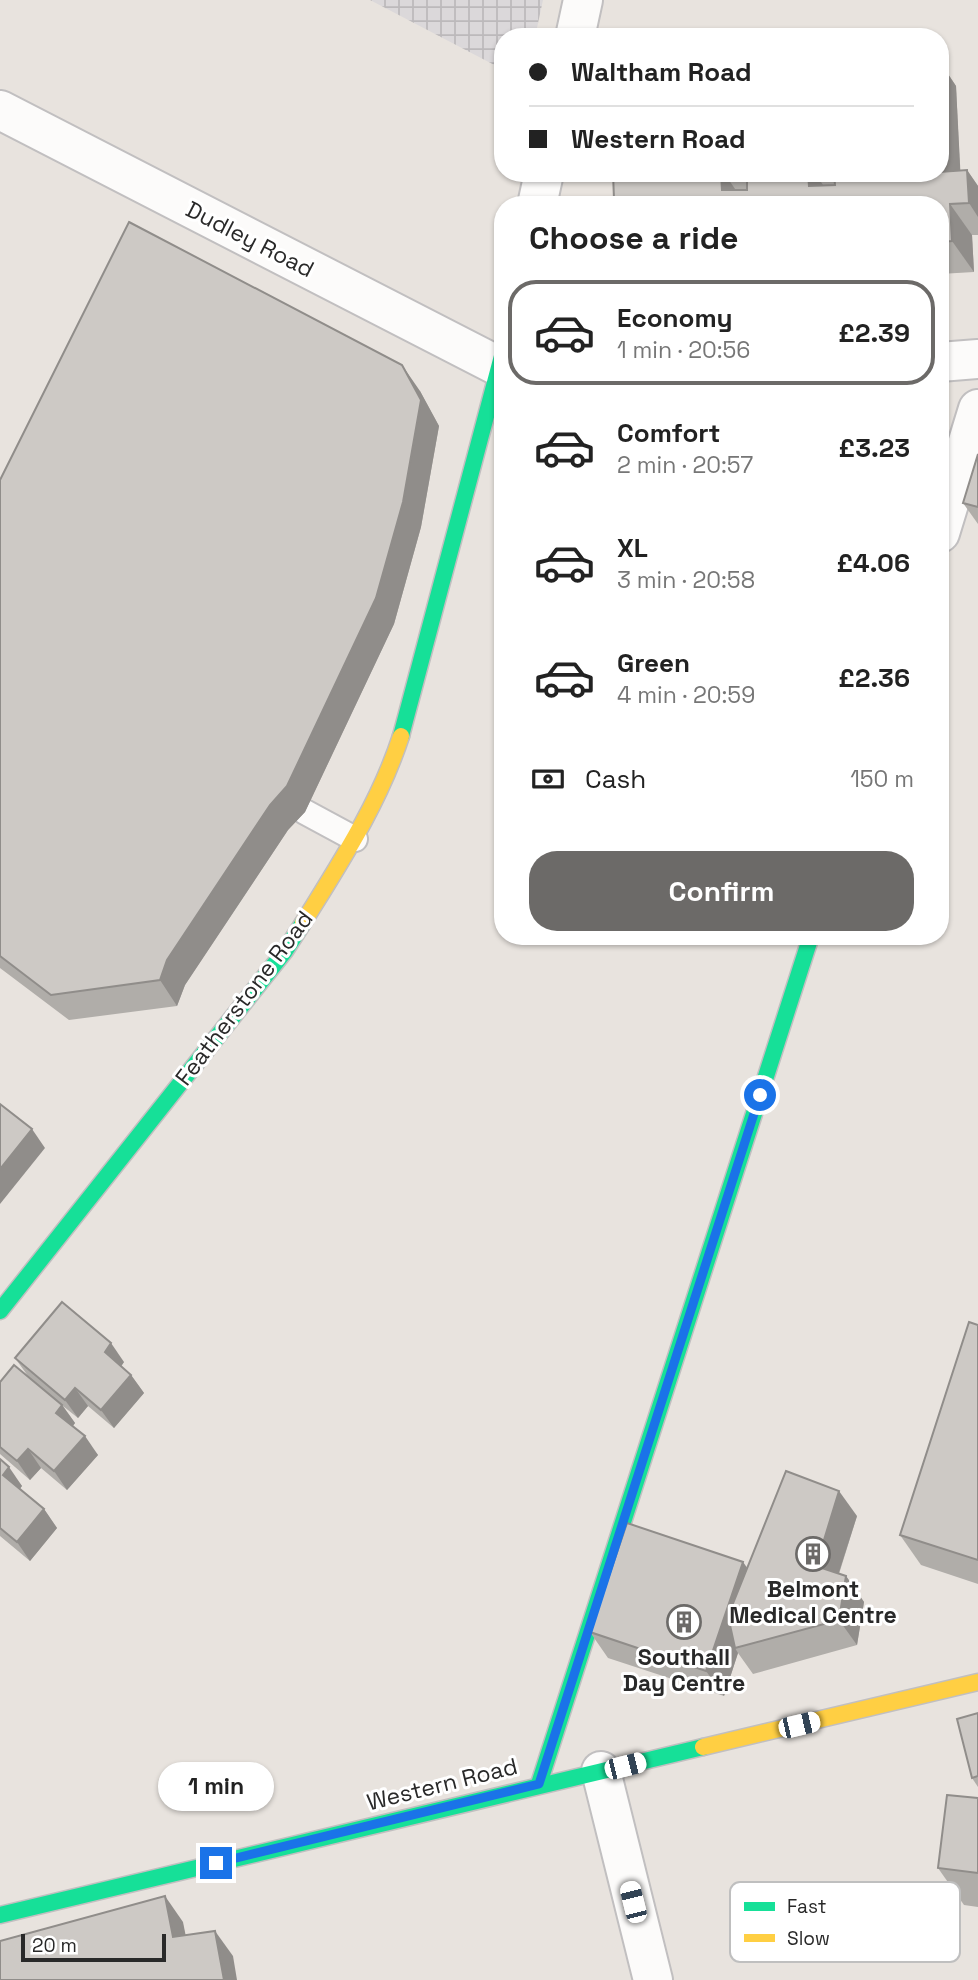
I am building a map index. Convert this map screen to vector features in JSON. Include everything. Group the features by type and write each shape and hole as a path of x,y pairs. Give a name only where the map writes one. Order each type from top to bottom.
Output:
{"street":[{"path":"577,28 583,0"},
{"name":"Dudley Road","path":"0,110 494,360"},
{"path":"949,361 978,359"},
{"name":"Featherstone Road","path":"0,1311 285,951 355,839 391,767 412,704 494,391"},
{"path":"949,504 978,409"},
{"path":"539,1784 808,945"},
{"name":"Western Road","path":"0,1915 539,1784 601,1772 978,1682"},
{"path":"601,1772 653,1980"}],"lane":[{"path":"305,812 355,839"}],"shaded area":[{"path":"370,0 543,0 537,28 494,28 494,65"}],"building":[{"path":"967,170 969,203 950,204 952,241 949,241 949,196 614,196 613,182 722,182 722,190 747,190 747,182 809,182 809,186 835,185 835,182 949,182 949,171"},
{"path":"129,222 402,365 421,400 403,502 376,598 287,786 270,805 167,960 160,980 51,995 0,956 0,480"},
{"path":"978,454 978,507 963,503"},
{"path":"0,1104 32,1129 0,1169"},
{"path":"62,1302 111,1343 105,1352 131,1375 101,1410 75,1388 65,1400 15,1358"},
{"path":"969,1322 978,1325 978,1560 900,1535"},
{"path":"14,1365 62,1405 56,1413 85,1436 54,1471 28,1449 17,1461 0,1447 0,1382"},
{"path":"0,1459 9,1467 3,1475 44,1509 17,1542 0,1528"},
{"path":"786,1471 839,1491 816,1566 846,1576 839,1620 735,1648 728,1616"},
{"name":"Southall Day Centre","path":"627,1523 743,1562 706,1671 590,1632"},
{"path":"978,1713 978,1776 972,1778 957,1719"},
{"path":"947,1795 978,1798 978,1873 938,1868"},
{"path":"165,1896 173,1937 215,1931 224,1980 0,1980 0,1941"}],"traffic: fast":[{"path":"401,736 494,386"},
{"path":"0,1311 285,951 303,923"},
{"path":"539,1784 808,945"},
{"path":"0,1915 703,1747"}],"traffic: slow":[{"path":"303,923 370,809 401,736"},
{"path":"703,1747 978,1682"}],"place":[{"name":"Belmont Medical Centre","path":"813,1554"},
{"name":"Southall Day Centre","path":"684,1622"}],"route":[{"path":"216,1863 539,1784 760,1095"}]}
